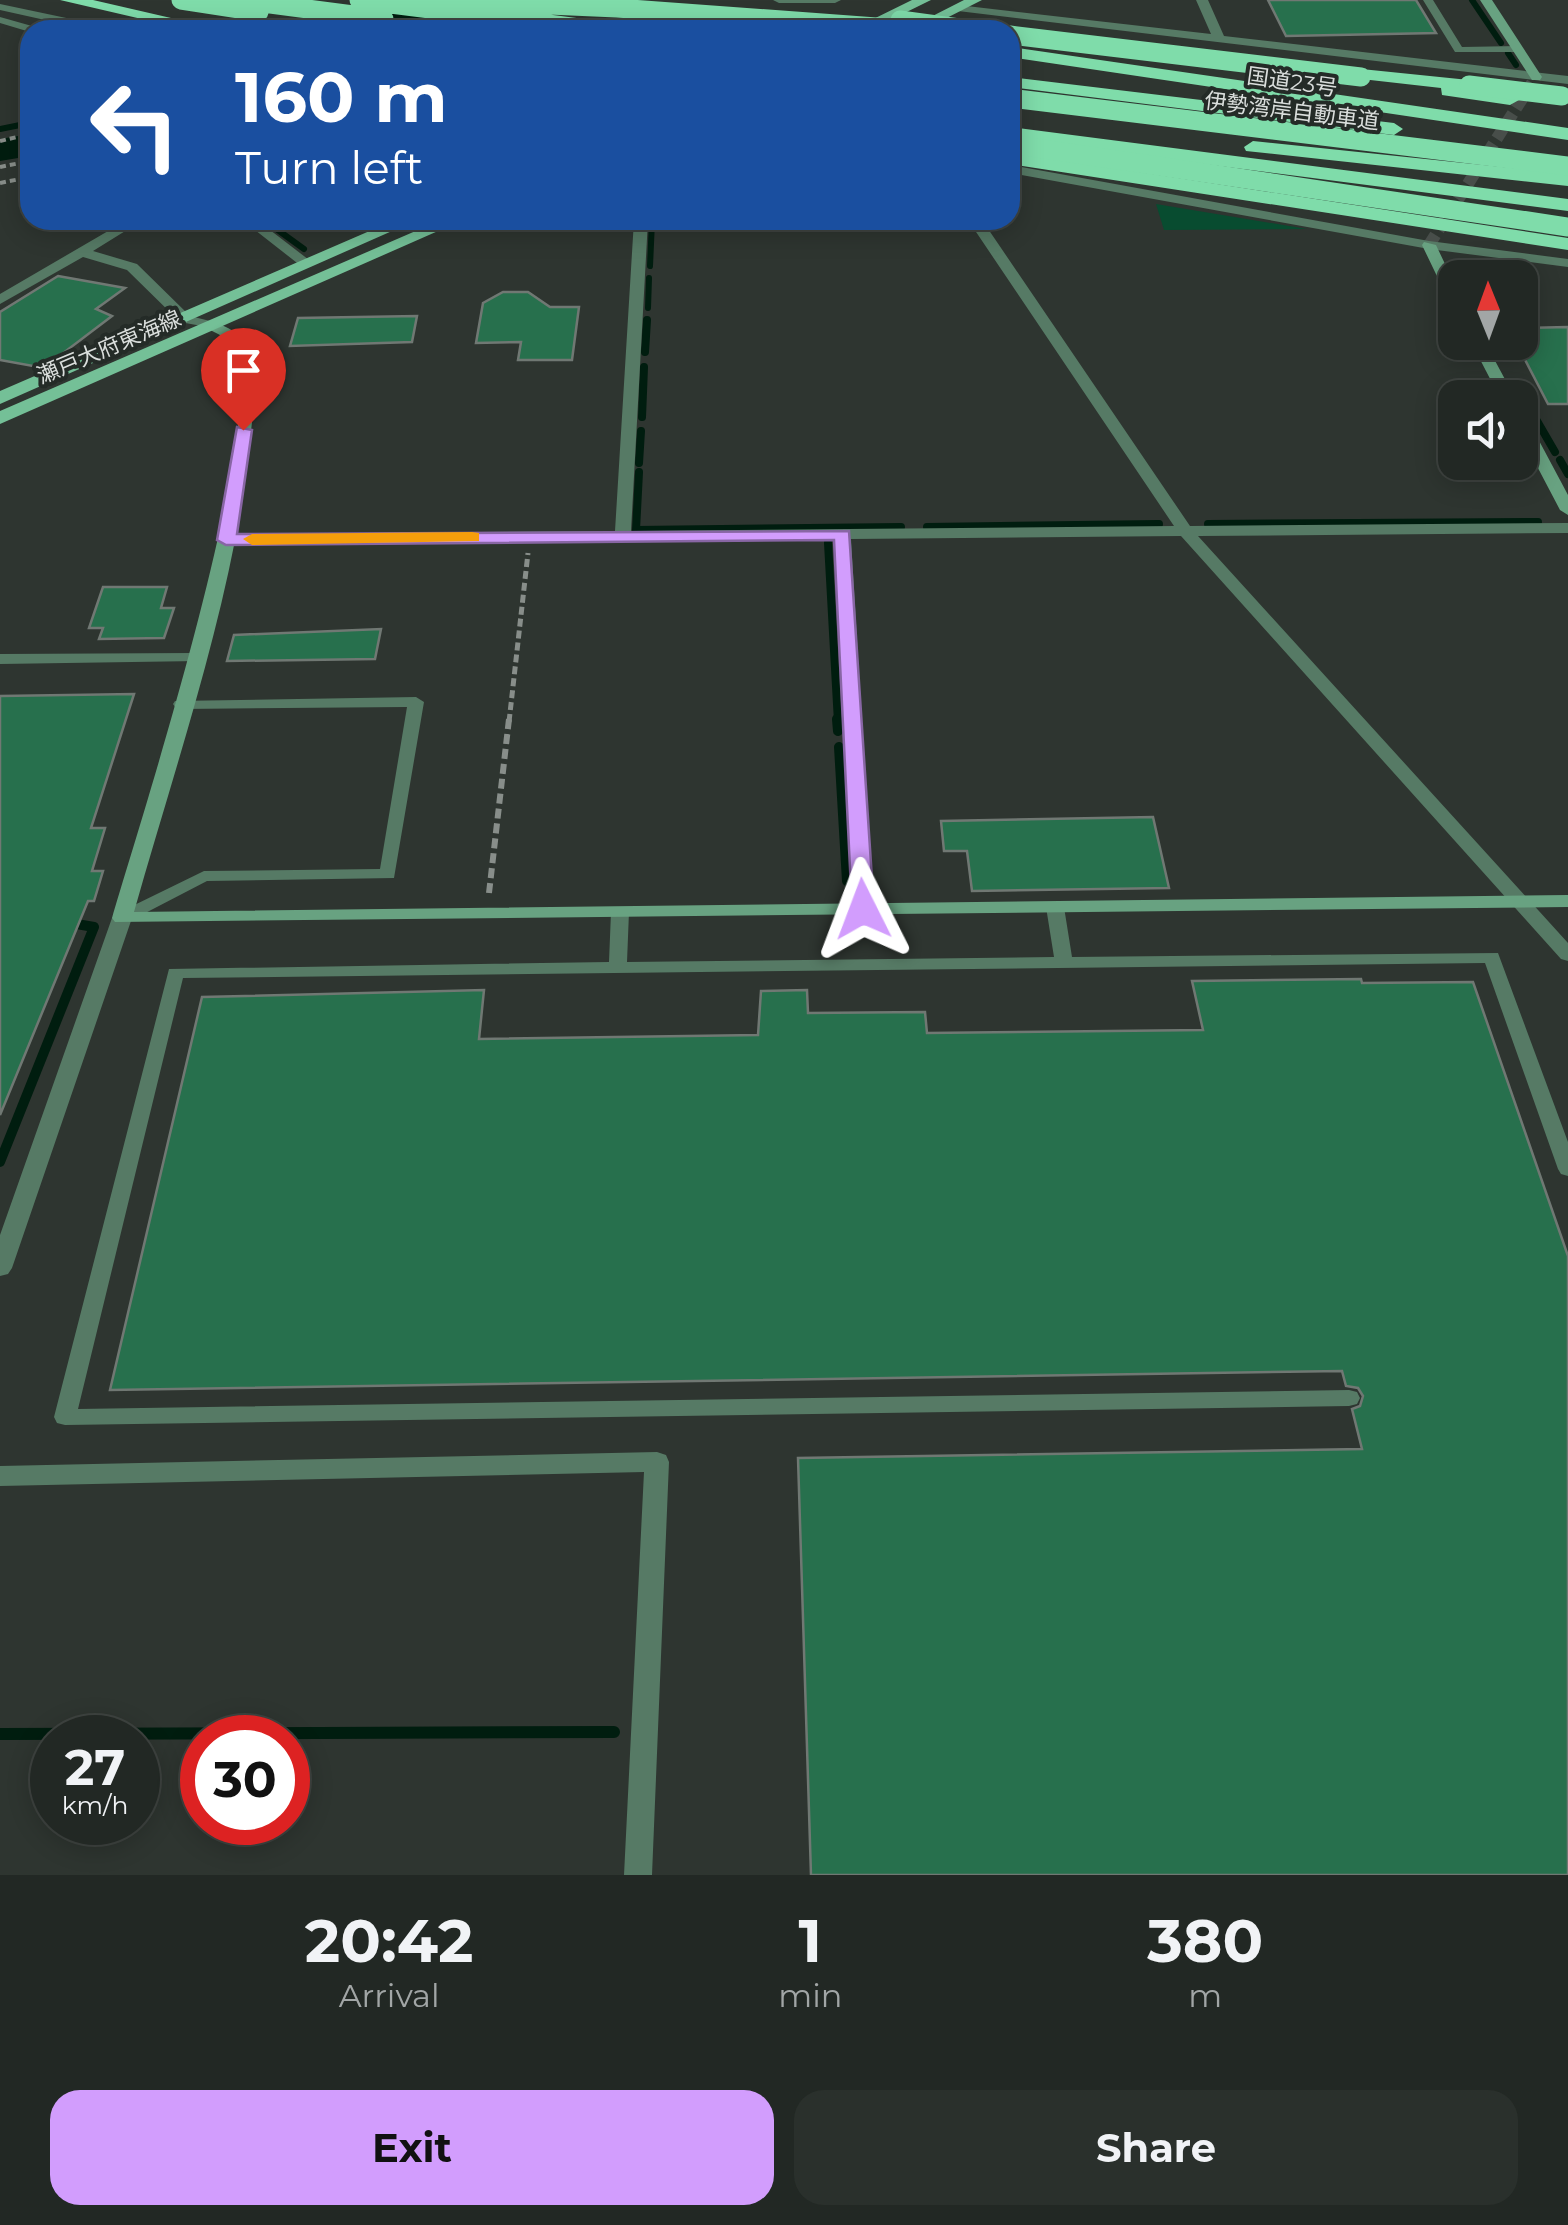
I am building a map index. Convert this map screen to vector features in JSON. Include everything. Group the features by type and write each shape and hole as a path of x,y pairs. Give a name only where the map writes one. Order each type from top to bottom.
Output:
{"highway":[{"path":"68,0 165,20"},
{"path":"161,0 273,20"},
{"path":"181,0 310,20"},
{"path":"239,0 394,20"},
{"path":"360,0 517,20"},
{"path":"419,0 582,20"},
{"path":"436,0 548,0 744,20"},
{"path":"638,0 784,20"},
{"path":"668,0 898,20"},
{"path":"1020,36 1567,95"},
{"path":"1020,36 1361,77 1567,95"},
{"path":"1020,52 1408,78"},
{"path":"1020,53 1566,140"},
{"name":"国道23号","path":"1020,69 1566,140"},
{"name":"伊勢湾岸自動車道","path":"1020,83 1566,140"},
{"name":"伊勢湾岸自動車道","path":"1020,99 1568,166"},
{"path":"1020,117 1568,180"},
{"path":"1020,134 1470,194"},
{"path":"1020,146 1304,192 1568,228"},
{"path":"1020,156 1112,158 1568,205"},
{"path":"1020,158 1568,242"}],"main road":[{"path":"877,20 918,0"},
{"path":"934,20 975,0"},
{"name":"瀬戸大府東海線","path":"0,398 385,230"},
{"name":"瀬戸大府東海線","path":"0,418 432,230"}],"street":[{"path":"319,20 360,0"},
{"path":"462,20 496,0"},
{"path":"779,0 832,0"},
{"path":"1202,0 1220,41"},
{"path":"1486,0 1536,76 1567,95"},
{"path":"0,7 60,20"},
{"path":"958,8 1536,76"},
{"path":"1020,171 1429,246 1568,263"},
{"path":"0,300 119,230"},
{"path":"263,230 306,263"},
{"path":"622,536 640,230"},
{"path":"982,230 1186,532 1568,955"},
{"path":"1429,246 1438,264"},
{"path":"0,1268 5,1236 122,918 226,540 248,381 242,350 234,338 214,326 184,318 132,266 82,252"},
{"path":"1530,258 1568,276"},
{"path":"1538,454 1568,510"},
{"path":"226,540 1568,528"},
{"path":"843,534 863,909"},
{"path":"122,918 1568,901"},
{"path":"0,1476 657,1462 638,1875"}],"lane":[{"path":"1428,0 1458,50 1518,49"},
{"path":"0,660 194,658"},
{"path":"122,918 204,876 388,874 416,702 181,704"},
{"path":"1055,907 1064,962"},
{"path":"618,968 620,912"},
{"path":"1349,1398 65,1417 175,973 1492,957 1568,1169"}],"path":[{"path":"486,914 530,537"}],"green space":[{"path":"1156,204 1307,229 1164,230"}],"building":[{"path":"1268,0 1416,0 1436,33 1286,36"},
{"path":"58,276 125,288 96,309 112,316 62,354 33,366 0,360 0,312"},
{"path":"503,292 528,292 550,307 579,307 572,360 518,360 521,342 476,343 483,303"},
{"path":"417,316 412,342 290,346 298,318"},
{"path":"1568,327 1568,404 1548,404 1525,360 1538,360 1538,328"},
{"path":"103,587 167,587 161,608 174,608 164,638 99,639 103,628 89,628"},
{"path":"381,629 375,659 227,661 234,635"},
{"path":"134,694 91,828 105,828 92,871 103,871 94,901 88,901 0,1115 0,696"},
{"path":"1153,817 1169,888 972,891 967,851 944,851 941,821"},
{"path":"1361,979 1362,983 1473,982 1568,1256 1568,1875 811,1875 798,1458 1362,1449 1352,1409 1360,1406 1363,1396 1358,1388 1346,1386 1342,1371 110,1390 202,997 484,990 479,1039 758,1035 761,991 807,990 808,1013 925,1012 927,1033 1203,1030 1192,981"}],"waterway":[{"path":"397,20 439,0"},
{"path":"1472,0 1501,43"},
{"path":"1508,53 1516,65"},
{"path":"0,129 20,125"},
{"path":"0,150 20,147"},
{"path":"278,230 304,249"},
{"path":"650,266 652,230"},
{"path":"648,308 649,278"},
{"path":"645,352 647,320"},
{"path":"642,417 644,367"},
{"path":"1538,423 1555,452"},
{"path":"639,463 641,431"},
{"path":"1560,460 1568,474"},
{"path":"639,472 636,530 901,527"},
{"path":"1208,524 1538,522"},
{"path":"927,527 1159,524"},
{"path":"828,543 838,722"},
{"path":"837,719 838,731"},
{"path":"839,747 847,881"},
{"path":"0,1162 94,927 65,922"},
{"path":"0,1734 614,1732"}],"tunnel":[{"path":"1429,245 1536,77"}],"slow traffic":[{"path":"252,539 472,537"}],"route":[{"path":"243,430 226,540 843,534 863,909"}]}
